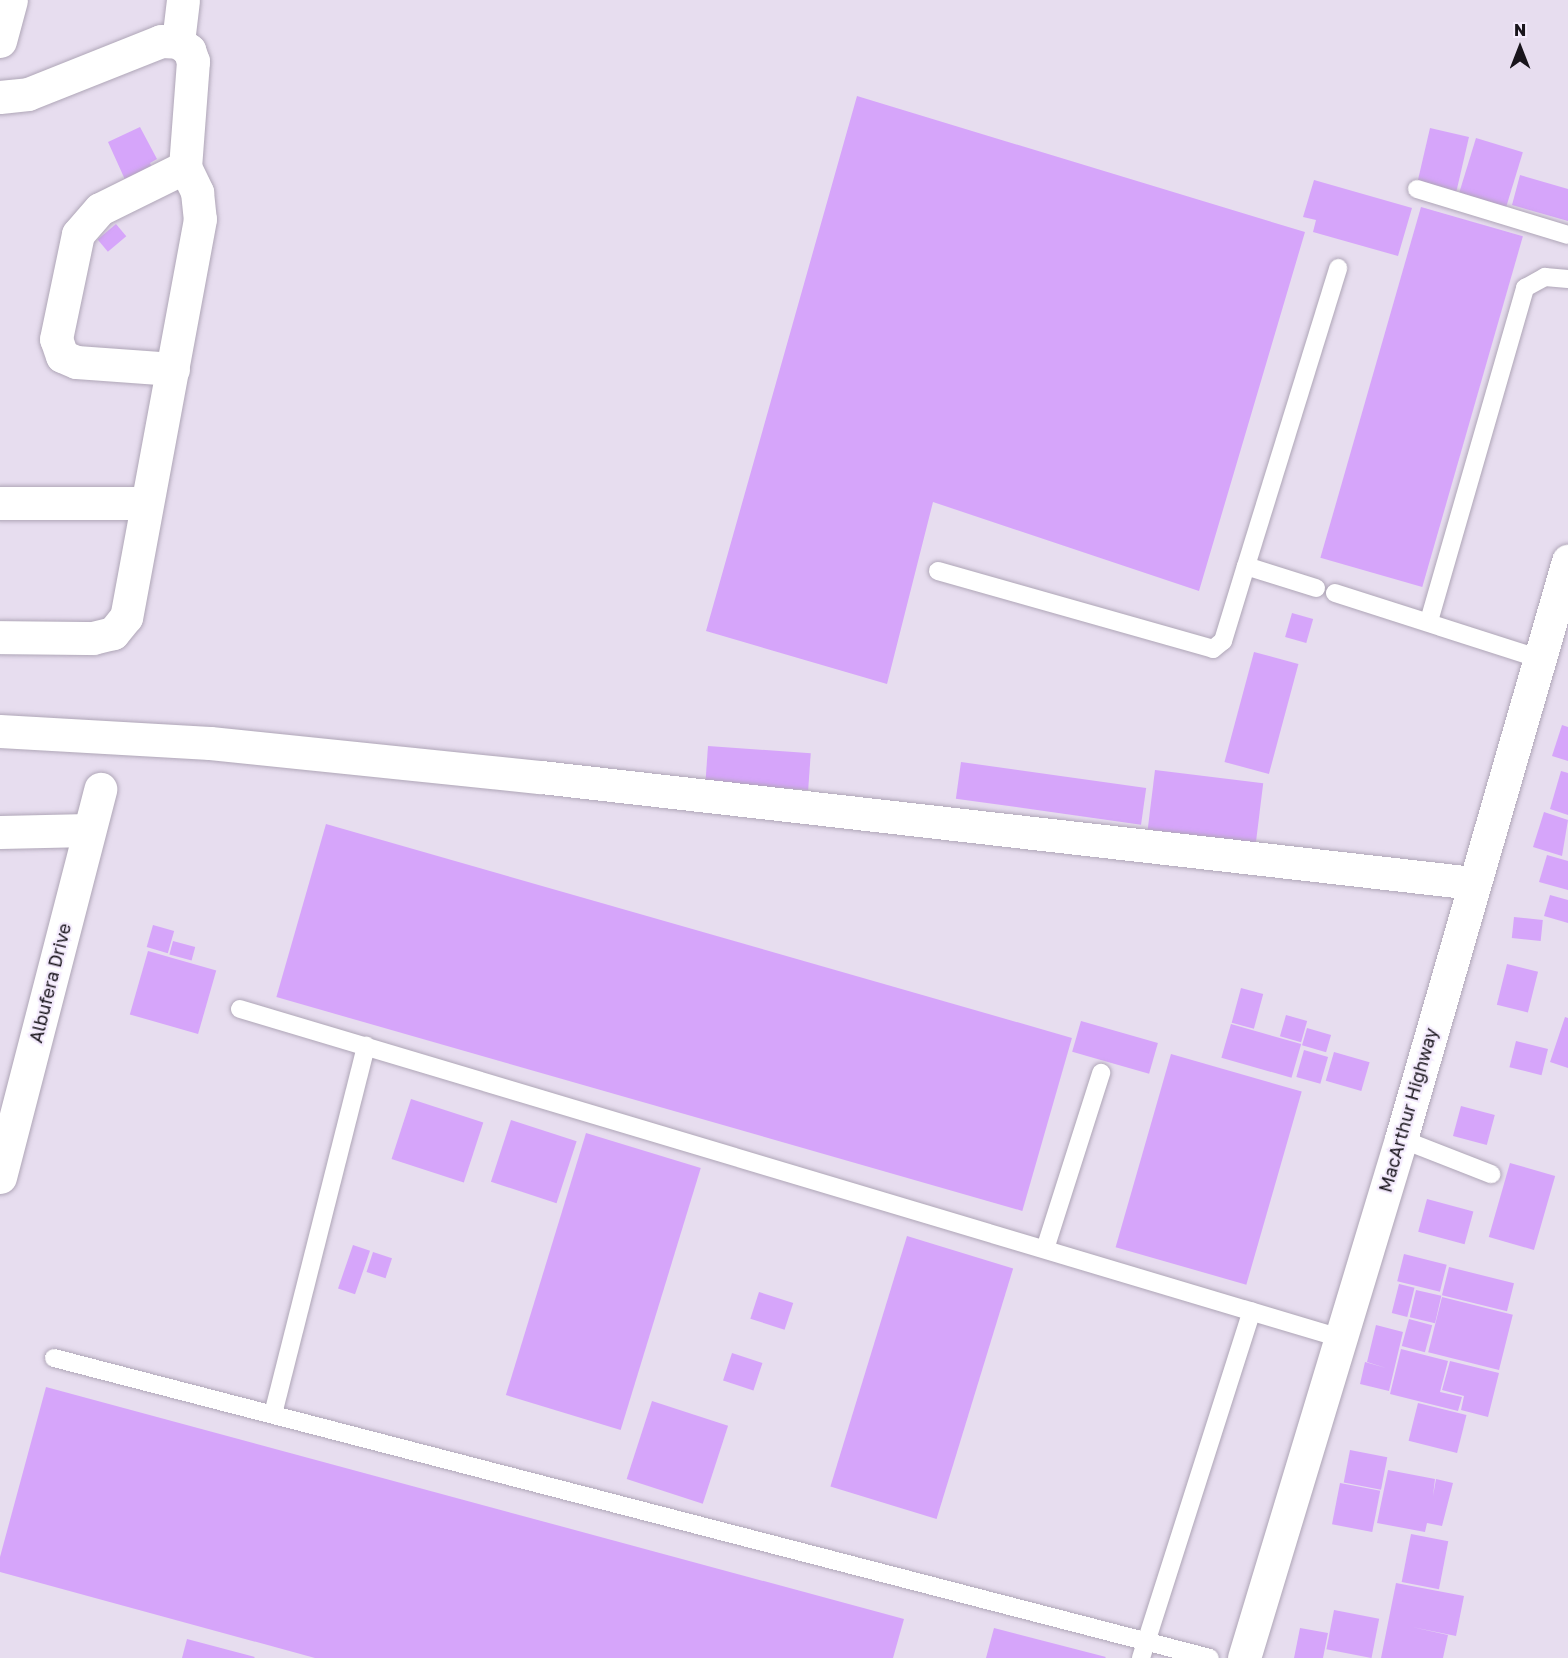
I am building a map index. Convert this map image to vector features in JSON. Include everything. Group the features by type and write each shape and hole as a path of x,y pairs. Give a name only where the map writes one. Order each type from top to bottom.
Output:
{"main road":[{"path":"0,41 11,0"},
{"path":"178,42 183,0"},
{"path":"0,97 28,94 161,41 178,42 189,50 193,61 185,167 197,192 200,219 173,369 145,503 126,617 113,633 93,638 0,637"},
{"path":"173,369 76,362 62,356 56,339 78,234 100,209 185,167"},
{"path":"0,503 145,503"},
{"name":"MacArthur Highway","path":"1244,1658 1401,1139 1538,658 1568,561"},
{"path":"0,731 210,743 541,777 1473,883"},
{"name":"Albufera Drive","path":"0,1177 100,789"},
{"path":"0,832 89,830"}],"lane":[{"path":"1417,189 1568,235"},
{"path":"938,571 1213,649 1223,641 1338,268"},
{"path":"1429,621 1525,288 1545,277 1568,279"},
{"path":"1246,566 1316,588"},
{"path":"1335,593 1429,621 1538,658"},
{"path":"240,1009 1340,1338"},
{"path":"273,1414 366,1046"},
{"path":"1045,1250 1101,1073"},
{"path":"1401,1139 1491,1174"},
{"path":"1141,1658 1252,1311"},
{"path":"54,1358 1147,1639 1210,1658"}],"building":[{"path":"857,96 1305,232 1199,591 933,502 887,684 706,631"},
{"path":"140,127 157,159 150,163 155,175 127,184 108,142"},
{"path":"1430,128 1469,137 1456,193 1417,184"},
{"path":"1476,138 1523,152 1505,211 1458,196"},
{"path":"1520,175 1568,189 1568,221 1512,205"},
{"path":"1314,180 1412,208 1398,256 1313,232 1316,220 1303,217"},
{"path":"1421,207 1523,236 1422,587 1320,558"},
{"path":"116,224 126,236 108,252 98,239"},
{"path":"1292,613 1313,619 1306,643 1285,637"},
{"path":"1254,652 1298,664 1269,774 1224,762"},
{"path":"1562,725 1568,727 1568,761 1552,756"},
{"path":"708,746 811,753 808,790 705,783"},
{"path":"961,762 1146,788 1141,825 956,799"},
{"path":"1155,770 1263,783 1256,843 1148,830"},
{"path":"1561,771 1568,773 1568,815 1550,809"},
{"path":"1544,812 1568,820 1562,856 1533,847"},
{"path":"326,824 1072,1038 1022,1211 276,997"},
{"path":"1547,855 1568,861 1568,890 1539,882"},
{"path":"1550,895 1568,900 1568,923 1544,916"},
{"path":"1514,917 1543,920 1541,941 1512,938"},
{"path":"153,925 174,931 168,953 147,947"},
{"path":"173,941 195,947 192,960 169,955"},
{"path":"148,951 216,971 198,1034 130,1014"},
{"path":"1507,964 1538,972 1528,1012 1497,1005"},
{"path":"1241,988 1263,994 1254,1029 1232,1023"},
{"path":"1286,1015 1307,1021 1301,1042 1280,1036"},
{"path":"1565,1017 1568,1018 1568,1068 1550,1062"},
{"path":"1081,1021 1158,1043 1149,1074 1072,1052"},
{"path":"1231,1024 1301,1044 1292,1078 1221,1058"},
{"path":"1307,1028 1331,1035 1326,1052 1302,1045"},
{"path":"1516,1041 1548,1049 1541,1075 1509,1067"},
{"path":"1304,1050 1328,1057 1320,1084 1296,1077"},
{"path":"1334,1052 1370,1062 1361,1091 1326,1081"},
{"path":"1171,1054 1302,1091 1246,1285 1116,1247"},
{"path":"411,1099 483,1122 464,1182 392,1159"},
{"path":"1461,1106 1495,1115 1487,1145 1453,1136"},
{"path":"511,1120 577,1141 557,1203 491,1182"},
{"path":"586,1133 701,1168 621,1430 506,1395"},
{"path":"1510,1163 1555,1176 1534,1250 1489,1237"},
{"path":"1427,1199 1473,1211 1465,1244 1418,1232"},
{"path":"907,1236 1013,1268 937,1519 830,1487"},
{"path":"353,1245 370,1251 355,1294 338,1288"},
{"path":"373,1252 392,1258 386,1278 367,1272"},
{"path":"1404,1254 1447,1265 1440,1292 1397,1281"},
{"path":"1449,1267 1514,1283 1507,1311 1442,1295"},
{"path":"1399,1284 1415,1288 1407,1317 1392,1313"},
{"path":"1416,1290 1441,1296 1435,1323 1410,1317"},
{"path":"759,1292 793,1303 785,1330 750,1319"},
{"path":"1442,1297 1513,1315 1499,1370 1428,1352"},
{"path":"1409,1319 1432,1325 1425,1352 1402,1346"},
{"path":"1376,1325 1403,1332 1389,1391 1360,1384 1365,1362 1386,1368 1367,1362"},
{"path":"1401,1349 1448,1361 1440,1392 1462,1397 1458,1411 1390,1394"},
{"path":"732,1353 762,1363 753,1390 723,1381"},
{"path":"1450,1361 1499,1373 1488,1417 1461,1410 1464,1396 1442,1390"},
{"path":"46,1387 904,1619 893,1658 315,1658 0,1572 0,1557"},
{"path":"652,1401 728,1426 703,1504 627,1479"},
{"path":"1418,1403 1467,1415 1457,1453 1409,1441"},
{"path":"1350,1450 1387,1457 1381,1490 1344,1482"},
{"path":"1388,1470 1435,1479 1433,1496 1436,1479 1453,1483 1442,1526 1427,1523 1425,1532 1377,1523"},
{"path":"1340,1483 1380,1491 1372,1532 1332,1524"},
{"path":"1411,1534 1448,1541 1439,1589 1402,1582"},
{"path":"1396,1583 1464,1596 1456,1636 1412,1627 1448,1635 1443,1658 1381,1658"},
{"path":"1334,1610 1379,1619 1372,1658 1326,1649"},
{"path":"994,1628 1106,1657 986,1658"},
{"path":"1300,1628 1328,1633 1323,1658 1294,1658"},
{"path":"187,1639 255,1657 182,1658"}]}
